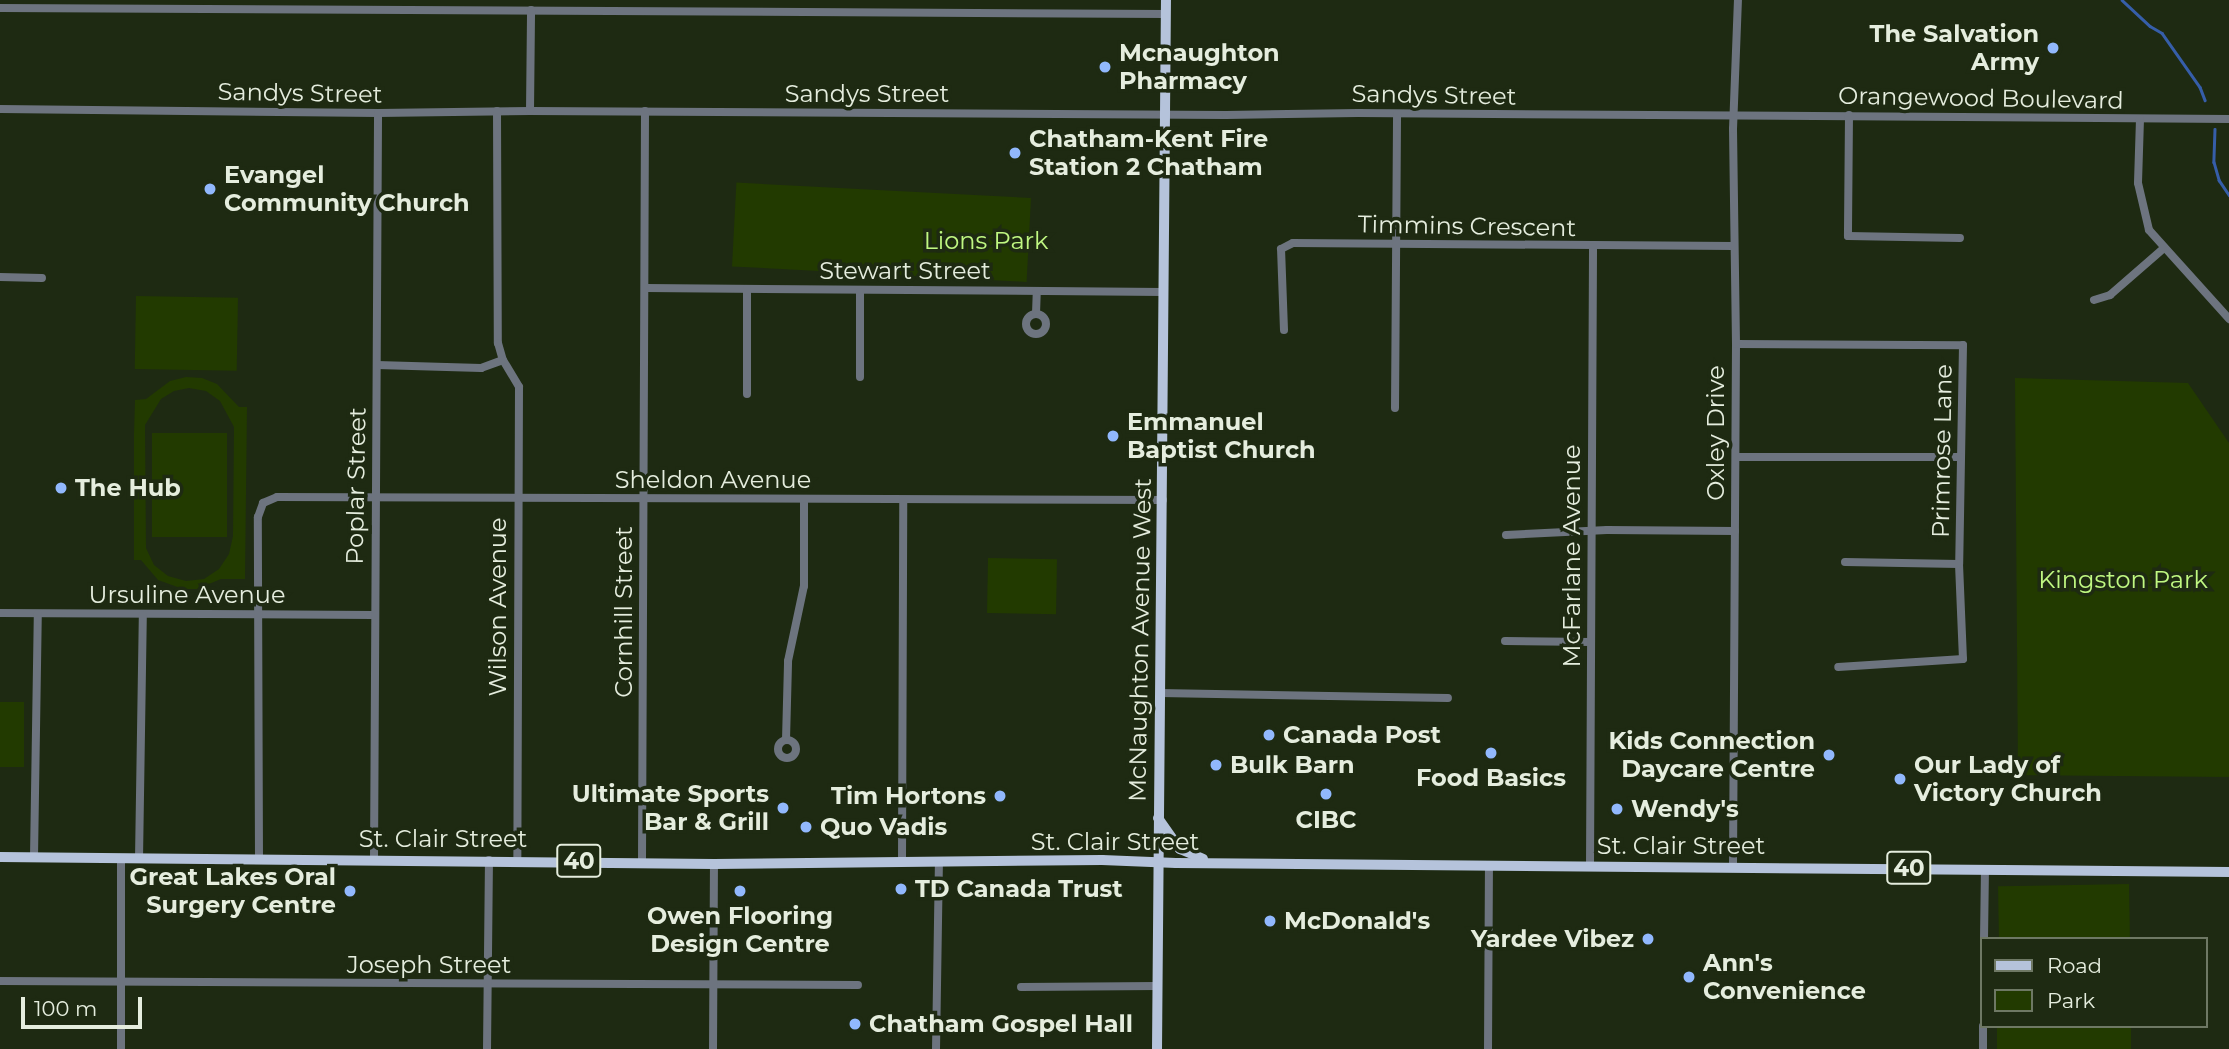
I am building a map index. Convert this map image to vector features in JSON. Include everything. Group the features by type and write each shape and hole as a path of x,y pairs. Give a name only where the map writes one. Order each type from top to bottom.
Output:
{"main road":[{"name":"McNaughton Avenue West","path":"1157,1049 1166,0"},
{"path":"1158,818 1180,849 1191,856 1218,863"},
{"name":"St. Clair Street","path":"0,857 642,861 714,864 1158,860 1218,863 2229,872"}],"street":[{"path":"500,0 500,10"},
{"name":"Oxley Drive","path":"1733,866 1736,344 1733,115 1738,0"},
{"path":"601,1 601,10"},
{"path":"0,8 84,4 500,10 1166,14"},
{"path":"530,111 531,10"},
{"name":"Sandys Street","path":"0,109 378,113 645,111 1733,115"},
{"name":"Wilson Avenue","path":"498,111 498,343 503,360 519,387 517,860"},
{"name":"Cornhill Street","path":"642,861 645,111"},
{"name":"Poplar Street","path":"374,860 373,615 378,113"},
{"path":"1395,408 1397,114"},
{"name":"Orangewood Boulevard","path":"1733,115 2229,119"},
{"path":"1849,115 1848,236 1960,238"},
{"path":"2140,119 2138,183 2141,208 2150,230 2163,249 2229,319"},
{"name":"Timmins Crescent","path":"1284,330 1281,249 1293,243 1734,246"},
{"name":"McFarlane Avenue","path":"1590,866 1593,247"},
{"path":"2094,300 2110,295 2163,249"},
{"path":"0,277 43,278"},
{"name":"Stewart Street","path":"646,288 860,292 1163,292"},
{"path":"747,289 747,394"},
{"path":"1036,314 1037,290"},
{"path":"860,292 860,377"},
{"name":"Primrose Lane","path":"1736,344 1963,345 1959,564 1963,659 1838,667"},
{"path":"377,365 481,368 503,360"},
{"path":"1736,457 1961,457"},
{"name":"Sheldon Avenue","path":"259,614 258,517 263,503 277,497 1163,500"},
{"path":"786,740 788,661 804,586 804,500"},
{"path":"902,862 903,500"},
{"path":"1506,535 1592,531 1735,531"},
{"path":"1845,562 1959,564"},
{"name":"Ursuline Avenue","path":"0,613 373,615"},
{"path":"34,857 38,614"},
{"path":"259,614 259,859"},
{"path":"139,859 143,615"},
{"path":"1505,641 1591,642"},
{"path":"1160,693 1448,698"},
{"path":"121,859 121,1049"},
{"path":"487,1049 489,860"},
{"path":"936,1049 939,863"},
{"path":"713,1049 714,864"},
{"path":"1488,1049 1489,865"},
{"path":"1984,937 1985,870"},
{"name":"Joseph Street","path":"0,981 858,985"},
{"path":"1021,987 1157,986"},
{"path":"1983,1028 1983,1049"}],"green space":[{"name":"Lions Park","path":"736,183 1031,198 1027,282 732,266"},
{"path":"136,296 238,298 237,371 135,369"},
{"path":"186,377 202,378 217,384 239,407 247,407 245,579 221,579 197,589 183,589 158,580 141,560 134,560 135,400 146,399 170,381","holes":["189,388 206,391 220,401 234,427 233,536 229,554 219,569 204,579 186,581 168,576 154,565 146,548 145,425 161,399 174,391"]},
{"name":"Kingston Park","path":"2015,378 2188,383 2229,443 2229,777 2018,775"},
{"path":"152,433 227,433 227,537 152,537"},
{"path":"988,558 1057,559 1056,614 987,613"},
{"path":"0,702 24,702 24,767 0,767"},
{"path":"2129,884 2130,937 1999,937 1998,886"},
{"path":"1997,1028 2131,1028 2131,1049 1997,1049"}],"waterway":[{"path":"2122,0 2150,26 2162,33 2200,87 2205,100"},
{"path":"2215,129 2214,162 2219,180 2229,195"}],"place":[{"name":"The Salvation Army","path":"2053,48"},
{"name":"Mcnaughton Pharmacy","path":"1105,67"},
{"name":"Chatham-Kent Fire Station 2 Chatham","path":"1015,153"},
{"name":"Evangel Community Church","path":"210,189"},
{"name":"Emmanuel Baptist Church","path":"1113,436"},
{"name":"The Hub","path":"61,488"},
{"name":"Canada Post","path":"1269,735"},
{"name":"Food Basics","path":"1491,753"},
{"name":"Kids Connection Daycare Centre","path":"1829,755"},
{"name":"Bulk Barn","path":"1216,765"},
{"name":"Our Lady of Victory Church","path":"1900,779"},
{"name":"CIBC","path":"1326,794"},
{"name":"Tim Hortons","path":"1000,796"},
{"name":"Ultimate Sports Bar & Grill","path":"783,808"},
{"name":"Wendy's","path":"1617,809"},
{"name":"Quo Vadis","path":"806,827"},
{"name":"TD Canada Trust","path":"901,889"},
{"name":"Great Lakes Oral Surgery Centre","path":"350,891"},
{"name":"Owen Flooring Design Centre","path":"740,891"},
{"name":"McDonald's","path":"1270,921"},
{"name":"Yardee Vibez","path":"1648,939"},
{"name":"Ann's Convenience","path":"1689,977"},
{"name":"Chatham Gospel Hall","path":"855,1024"}]}
